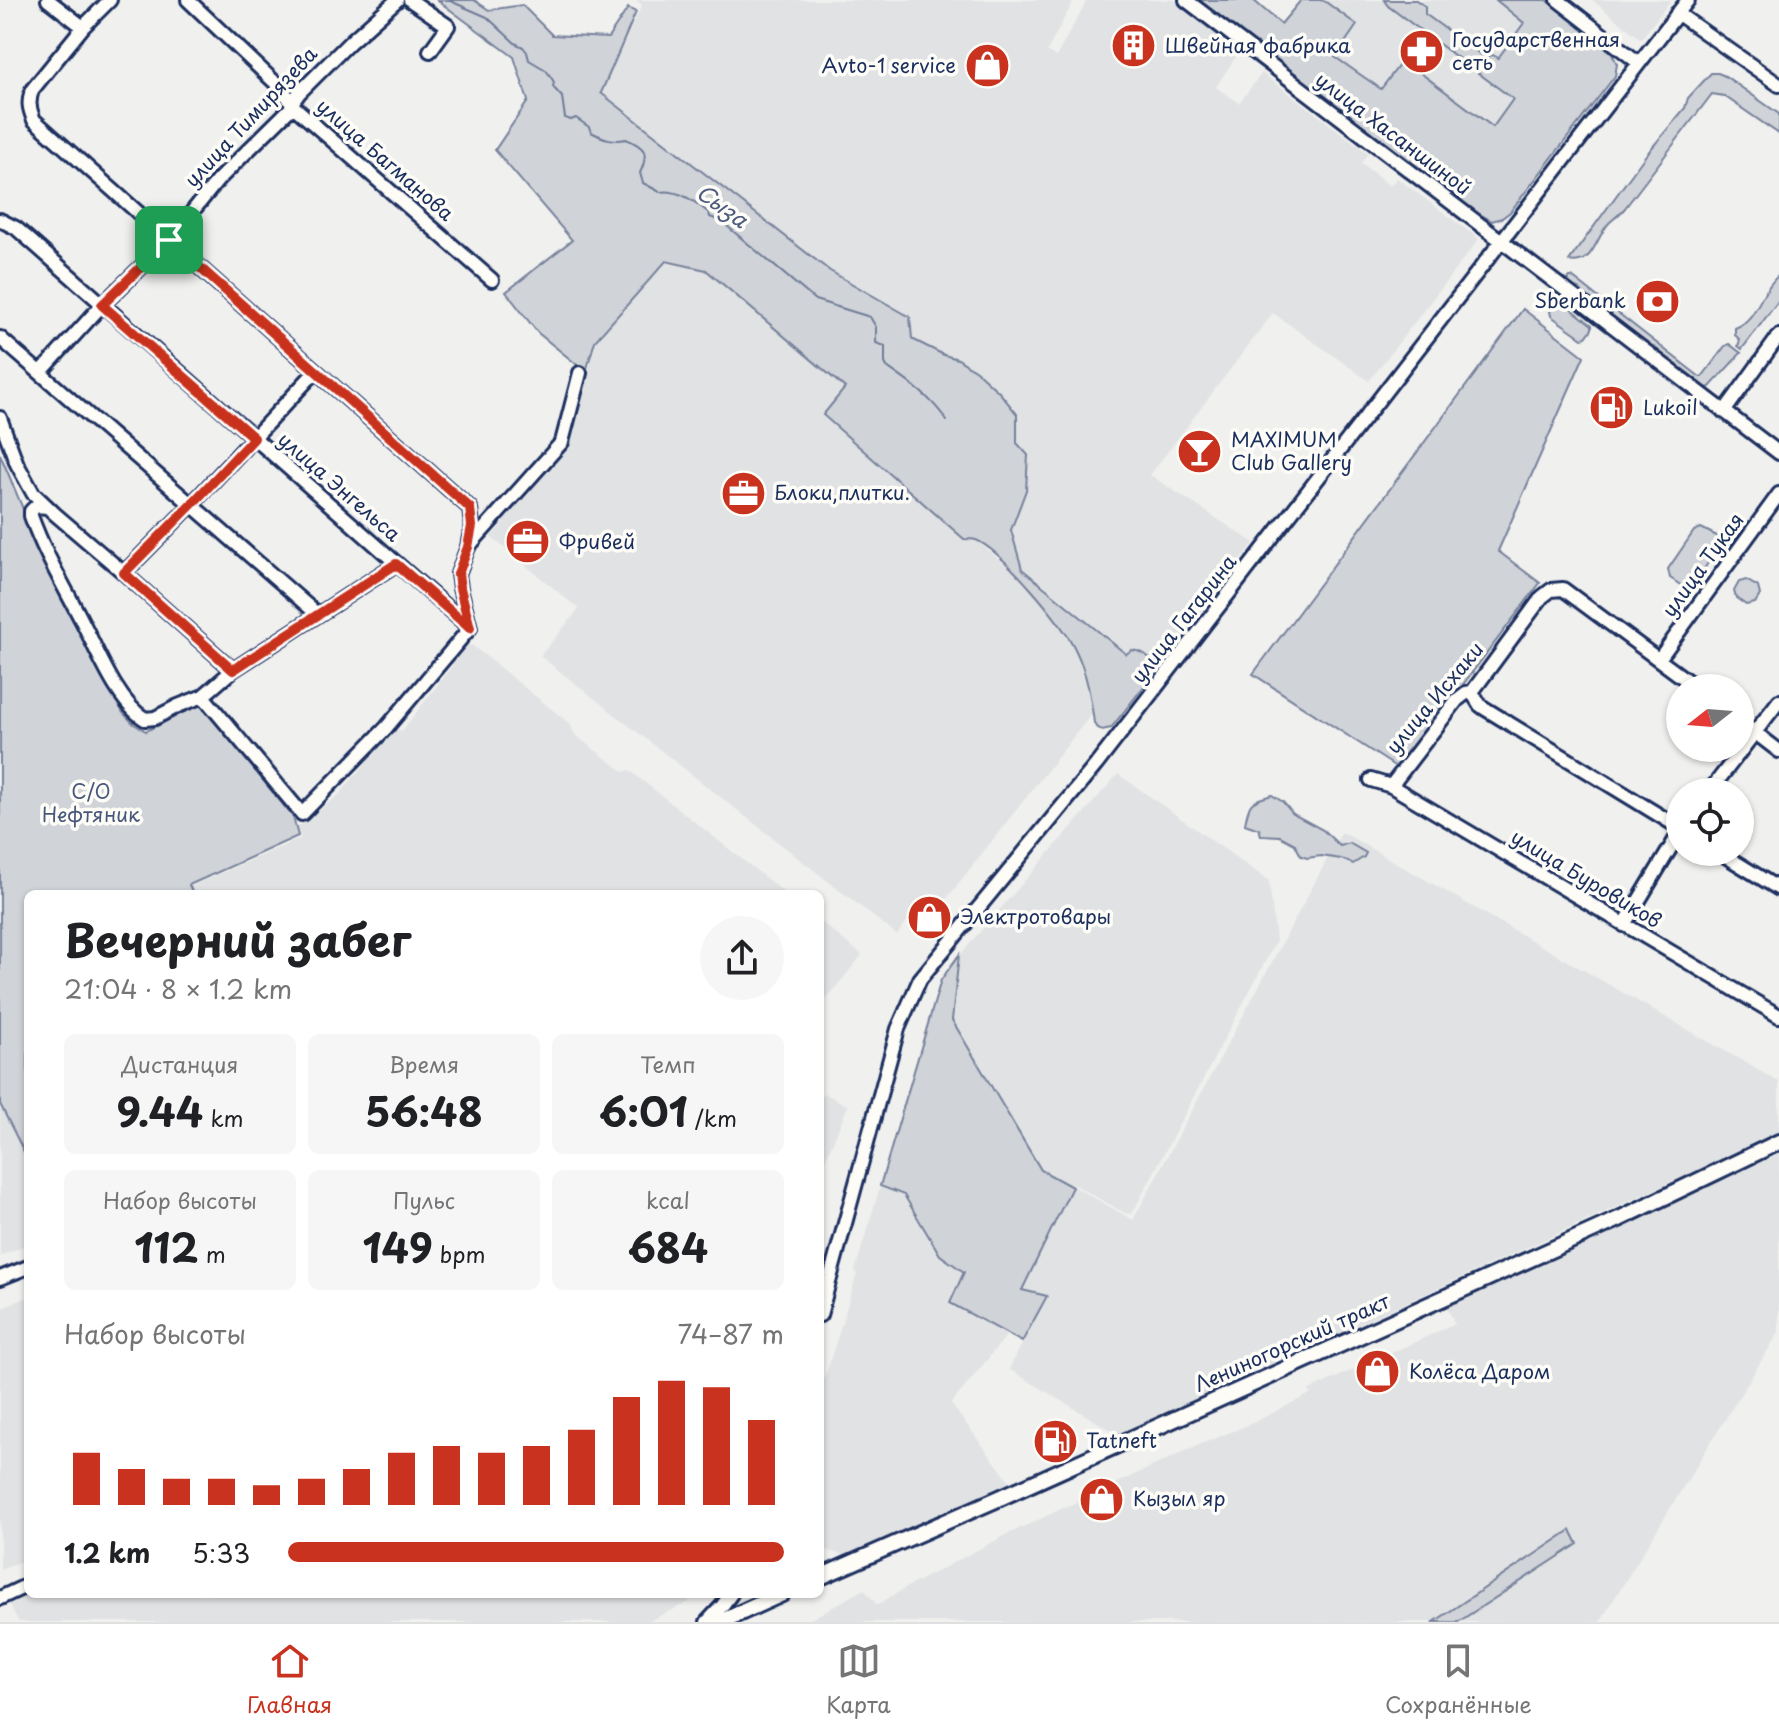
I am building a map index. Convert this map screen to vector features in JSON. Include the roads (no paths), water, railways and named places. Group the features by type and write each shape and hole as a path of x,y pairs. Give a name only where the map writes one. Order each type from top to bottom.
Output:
{"main road":[{"name":"Лениногорский тракт","path":"824,1575 1605,1225 1779,1142"},
{"path":"720,1622 771,1598"}],"street":[{"path":"48,0 83,27"},
{"path":"110,0 83,27 32,90 29,110 34,120 470,508 472,526 458,574 470,628 386,728 302,814 203,696"},
{"name":"улица Багманова","path":"188,0 284,91 293,106 492,280"},
{"name":"улица Тимирязева","path":"41,372 102,305 169,240 218,180 293,106 299,93 397,0"},
{"path":"410,0 448,26 430,51"},
{"name":"улица Хасаншиной","path":"1186,0 1779,453"},
{"path":"1558,0 1639,63"},
{"name":"улица Гагарина","path":"824,1300 898,1029 920,979 1096,765 1688,0"},
{"path":"1677,13 1779,85"},
{"name":"улица Энгельса","path":"0,220 16,228 470,628"},
{"path":"1724,412 1779,336"},
{"path":"0,338 317,614"},
{"path":"124,573 316,371"},
{"path":"468,547 562,442 580,373"},
{"path":"0,418 33,493 233,670"},
{"name":"улица Тукая","path":"1659,659 1779,494"},
{"path":"47,507 33,508 31,516 49,561 111,679 134,711 150,720 203,696 233,670 396,564"},
{"name":"улица Исхаки","path":"1391,786 1457,700 1472,692 1542,597 1556,589 1563,589 1679,674"},
{"path":"1472,692 1484,708 1666,821"},
{"path":"1720,778 1779,701"},
{"path":"1755,732 1779,751"},
{"name":"улица Буровиков","path":"1371,780 1391,786 1779,1016"},
{"path":"1624,925 1666,854"},
{"path":"1742,866 1779,889"},
{"path":"0,1278 24,1269"},
{"path":"0,1598 24,1587"},
{"path":"707,1622 728,1598"}],"waterway":[{"name":"Сыза","path":"448,0 487,17 523,47 529,60 546,70 554,82 553,87 562,97 565,118 576,118 600,136 612,140 626,139 642,148 645,156 640,173 643,183 660,192 674,192 692,201 710,217 721,221 815,300 870,317 876,327 876,343 885,346 887,367 927,398 947,421"}],"place":[{"name":"Швейная фабрика","path":"1134,46"},
{"name":"Государственная сеть","path":"1421,52"},
{"name":"Avto-1 service","path":"987,66"},
{"name":"Sberbank","path":"1657,301"},
{"name":"Lukoil","path":"1612,408"},
{"name":"MAXIMUM Club Gallery","path":"1200,452"},
{"name":"Блоки,плитки.","path":"743,493"},
{"name":"Фривей","path":"528,542"},
{"name":"Электротовары","path":"929,917"},
{"name":"Колёса Даром","path":"1378,1372"},
{"name":"Tatneft","path":"1055,1441"},
{"name":"Кызыл яр","path":"1102,1499"}],"park label":[{"name":"С/О Нефтяник","path":"91,804"}]}
